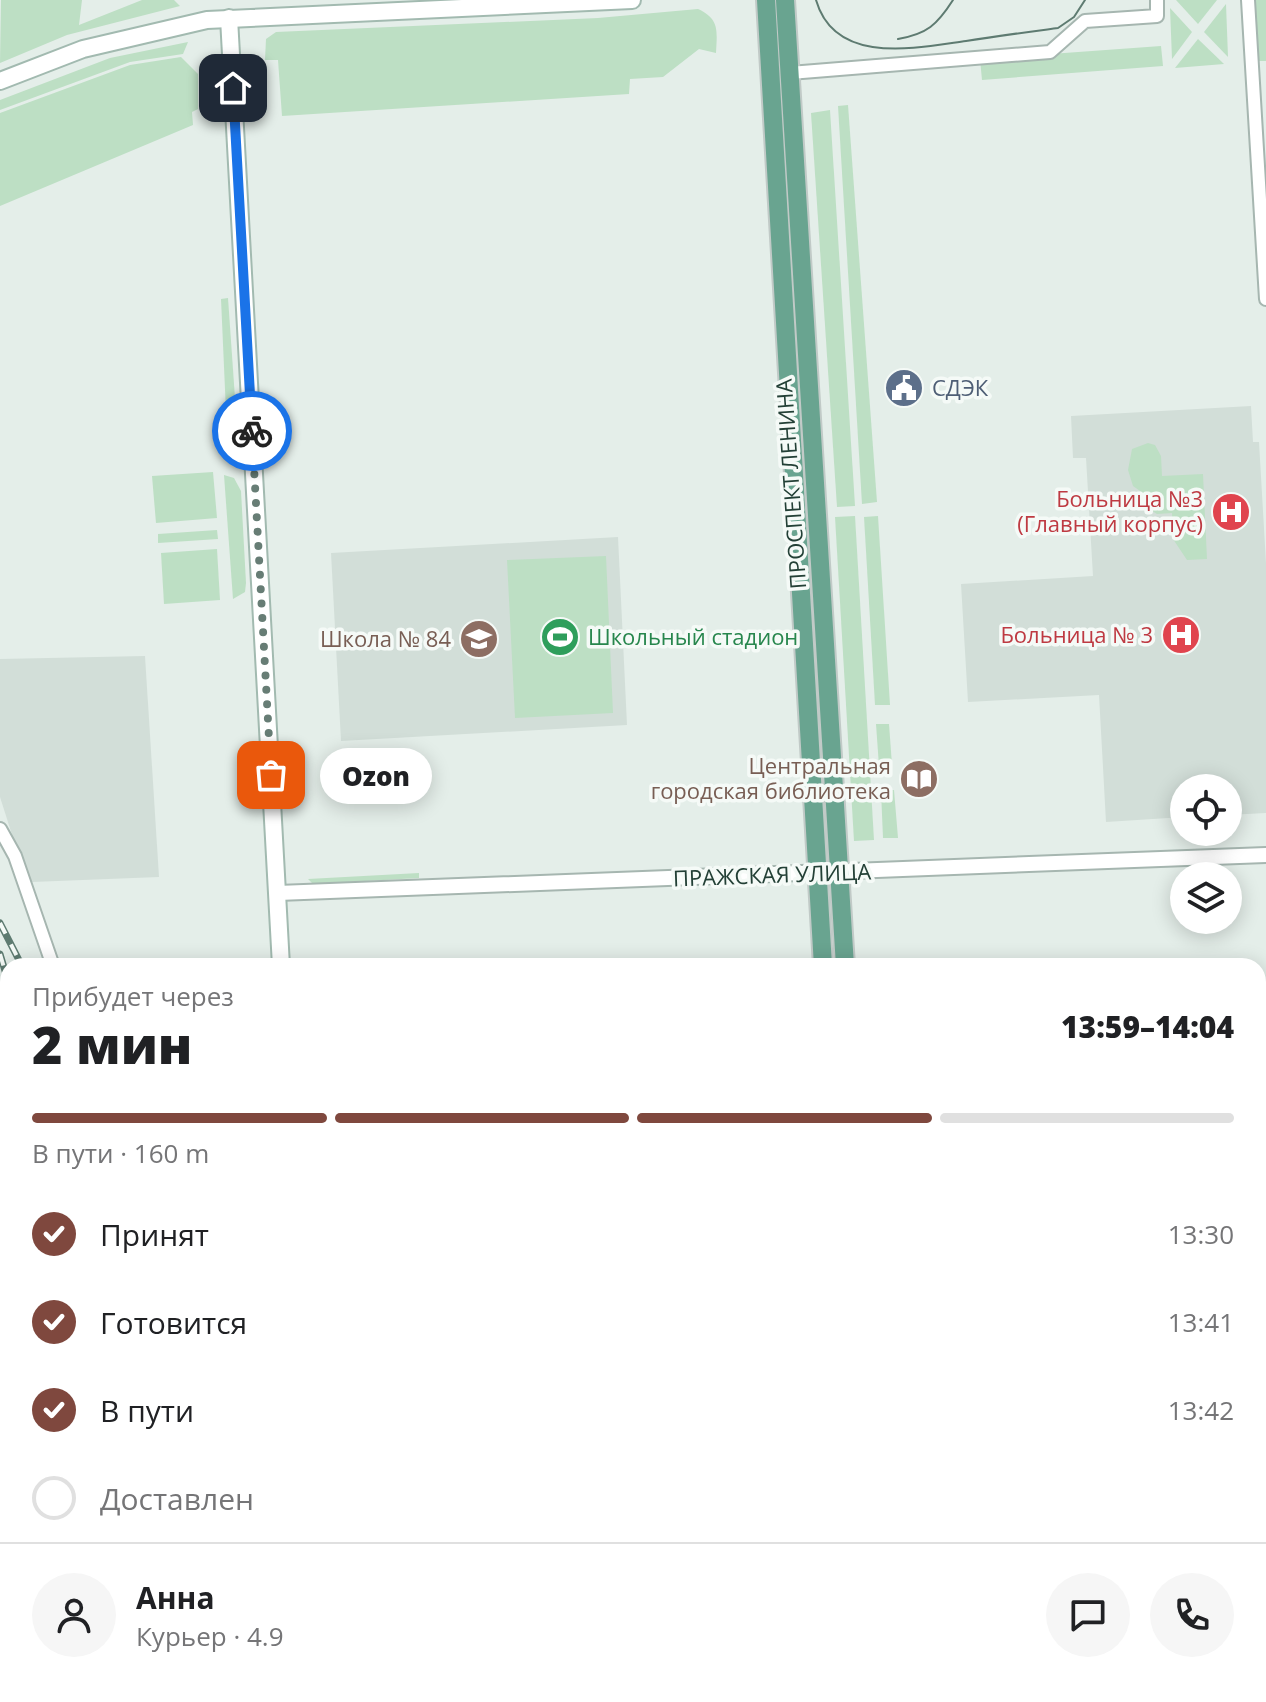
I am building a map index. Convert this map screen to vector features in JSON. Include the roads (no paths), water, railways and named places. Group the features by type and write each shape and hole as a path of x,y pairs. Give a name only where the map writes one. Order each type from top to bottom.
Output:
{"main road":[{"path":"0,81 83,49 136,34 229,18 632,0"},
{"name":"ПРОСПЕКТ ЛЕНИНА","path":"766,0 822,958"},
{"name":"ПРОСПЕКТ ЛЕНИНА","path":"785,0 844,958"},
{"path":"229,18 281,958"}],"street":[{"path":"790,73 1050,52 1085,21 1157,16 1157,0"},
{"path":"1248,0 1266,299"},
{"path":"0,829 15,856 50,958"},
{"name":"ПРАЖСКАЯ УЛИЦА","path":"278,893 1266,855"}],"tram line":[{"path":"816,0 826,21 840,35 859,44 902,49 1058,28 1074,17 1085,0"},
{"path":"898,39 930,27 953,0"}],"railway":[{"path":"0,923 18,958"},
{"path":"0,954 1,958"}],"place":[{"name":"СДЭК","path":"904,388"},
{"name":"Больница №3 (Главный корпус)","path":"1231,512"},
{"name":"Больница № 3","path":"1181,635"},
{"name":"Школьный стадион","path":"560,637"},
{"name":"Школа № 84","path":"479,639"},
{"name":"Ozon","path":"271,775"},
{"name":"Центральная городская библиотека","path":"919,779"}]}
